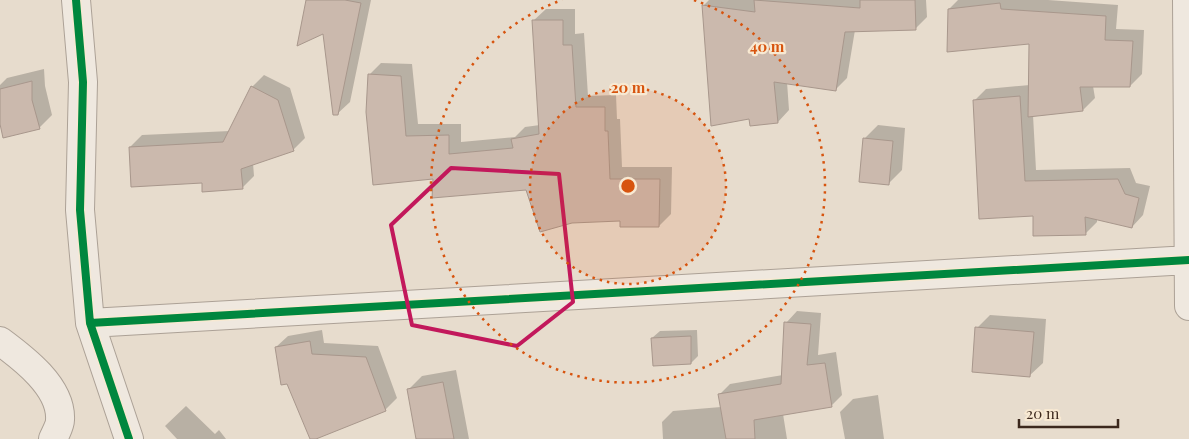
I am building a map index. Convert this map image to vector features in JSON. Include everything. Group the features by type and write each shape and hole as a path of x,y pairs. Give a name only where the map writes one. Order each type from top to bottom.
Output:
{"street":[{"path":"76,0 83,82 80,210 90,323 122,437"},
{"path":"1187,0 1189,306"},
{"path":"90,323 1189,260"},
{"path":"0,341 33,366 55,398 60,420 53,439"}],"highlighted area":[{"path":"451,168 559,174 573,302 517,346 412,325 391,225"}],"building":[{"path":"306,0 345,0 361,3 338,115 333,115 323,34 297,46"},
{"path":"754,0 860,8 860,0 915,0 916,30 845,32 836,91 774,82 778,123 750,126 749,119 711,126 702,5 755,12"},
{"path":"1000,3 1001,9 1106,16 1105,40 1133,41 1130,87 1080,87 1083,111 1028,117 1029,44 947,52 948,9"},
{"path":"532,20 563,20 563,45 572,45 576,107 605,107 605,131 608,131 610,179 660,179 659,227 620,227 620,221 572,223 540,232 526,190 432,198 433,179 373,185 366,112 368,74 401,76 406,136 449,135 449,154 513,148 511,139 539,134"},
{"path":"32,81 32,100 40,129 3,138 0,124 0,89"},
{"path":"251,86 278,100 294,151 241,169 243,189 202,192 202,183 131,187 129,147 223,142"},
{"path":"1020,96 1025,181 1118,179 1125,194 1139,198 1132,228 1085,217 1086,235 1033,236 1033,216 979,219 973,100"},
{"path":"863,138 893,141 889,185 859,182"},
{"path":"784,322 811,324 807,365 825,363 832,407 754,420 755,439 726,439 718,394 781,384"},
{"path":"975,327 1034,332 1030,377 972,372"},
{"path":"691,336 691,364 653,366 651,338"},
{"path":"310,341 312,354 366,357 386,411 316,439 310,439 287,384 281,385 275,347"},
{"path":"443,382 454,439 416,439 407,389"}],"cycle path":[{"path":"76,0 83,82 80,210 90,323 129,439"},
{"path":"90,323 1189,260"}]}
